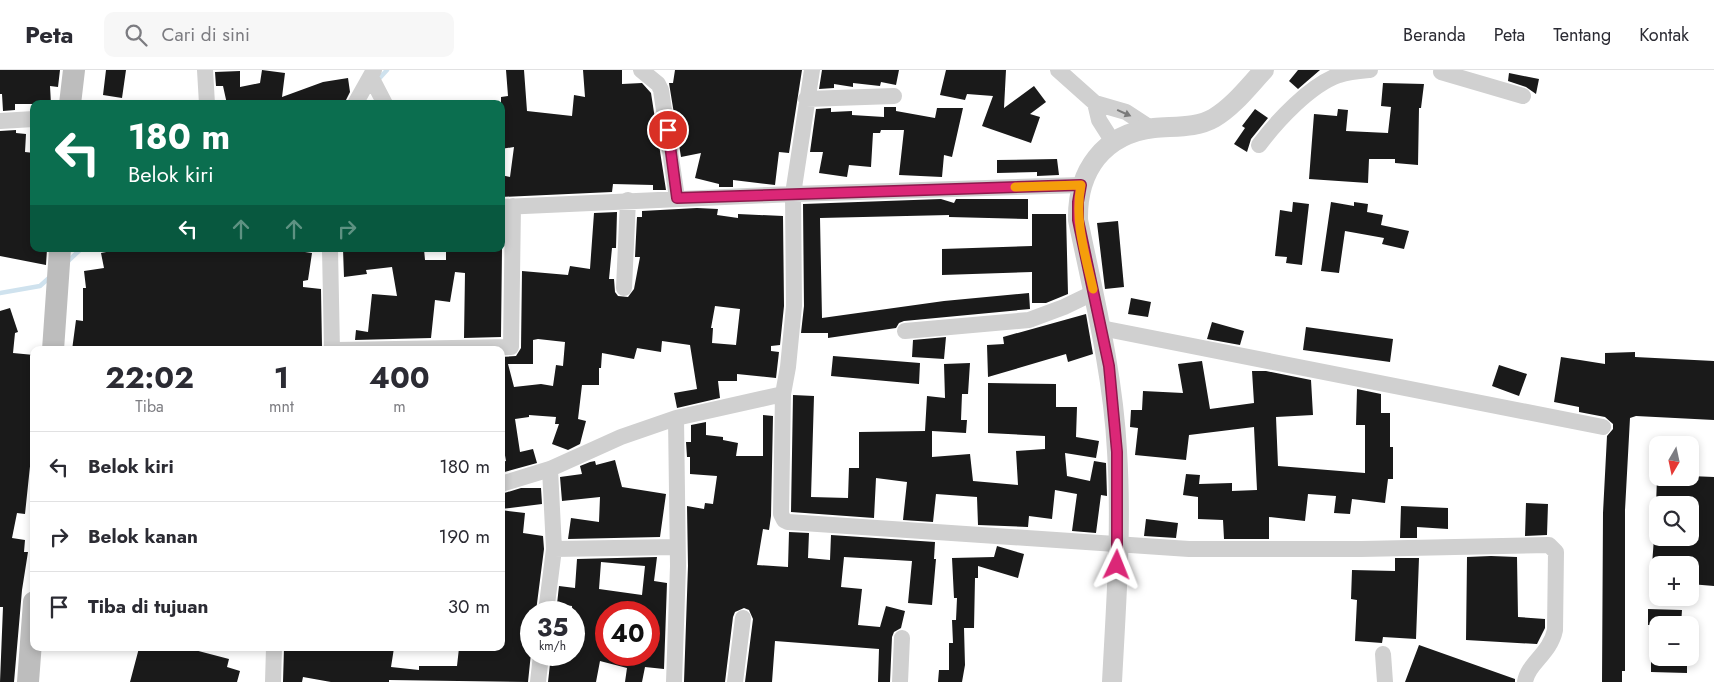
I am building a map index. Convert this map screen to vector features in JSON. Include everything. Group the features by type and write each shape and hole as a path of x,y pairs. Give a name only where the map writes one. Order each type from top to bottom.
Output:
{"main road":[{"path":"70,100 74,70"},
{"path":"53,346 59,253"},
{"path":"28,682 30,651"}],"street":[{"path":"205,70 207,100"},
{"path":"641,70 658,84 661,90 677,198"},
{"path":"812,70 806,99 793,194 794,306 788,367 783,394 781,514 784,520 788,522 1118,546 1253,550 1549,544 1556,552 1555,630 1553,642 1531,668 1525,682"},
{"path":"1058,70 1095,103 1126,112 1152,129"},
{"path":"1112,682 1118,546 1117,452 1109,366 1078,220 1078,202 1081,185 1091,164 1109,146 1133,132 1200,124 1214,118 1230,105 1264,70"},
{"path":"1259,145 1286,112 1323,83 1339,75 1370,70"},
{"path":"1436,71 1523,96"},
{"path":"360,100 377,86"},
{"path":"806,99 894,96"},
{"path":"1095,103 1109,146"},
{"path":"0,121 30,119"},
{"path":"505,347 510,347 507,207 677,198 1081,185"},
{"path":"624,288 628,200"},
{"path":"330,252 332,346"},
{"path":"905,331 1029,320 1064,308 1093,293"},
{"path":"1101,328 1603,427"},
{"path":"505,483 550,469 621,437 676,418 783,394"},
{"path":"674,682 678,566 676,547 676,418"},
{"path":"547,601 554,549 550,469"},
{"path":"554,549 676,547"},
{"path":"735,682 742,618"},
{"path":"900,682 902,638"},
{"path":"273,682 274,651"},
{"path":"1383,654 1385,682"},
{"path":"538,682 540,666"}],"building":[{"path":"0,70 60,70 58,87 50,86 51,100 30,100 30,104 15,104 15,110 3,111 2,94 0,94"},
{"path":"106,70 126,70 122,98 103,95"},
{"path":"262,70 285,73 282,97 323,82 348,78 350,92 346,100 226,100 223,86 216,86 215,72 240,71 240,87 260,83"},
{"path":"506,70 524,70 527,111 572,116 574,95 585,97 583,70 622,70 622,84 642,83 651,93 666,190 653,190 653,185 613,184 612,192 505,197 505,176 510,177 514,147 505,148 505,100 501,100 501,97 508,96"},
{"path":"675,70 802,70 789,153 779,152 775,185 733,180 733,187 719,187 719,184 695,178 701,153 681,157 669,83 673,83"},
{"path":"822,70 899,70 896,85 881,82 880,86 853,83 853,87 834,84 834,88 819,89"},
{"path":"946,70 1006,70 1004,108 1034,86 1046,102 1030,114 1040,117 1031,143 982,126 993,96 967,94 965,100 940,95"},
{"path":"1298,70 1320,70 1298,89 1289,81"},
{"path":"1509,73 1539,79 1536,94 1526,87 1508,81"},
{"path":"1383,83 1424,84 1421,108 1419,108 1418,165 1395,163 1395,159 1369,159 1368,183 1309,179 1314,114 1337,116 1338,109 1348,110 1346,131 1388,133 1391,107 1381,106"},
{"path":"884,107 896,107 896,111 935,118 937,108 963,108 952,157 944,155 942,177 899,175 904,130 881,130 880,133 873,133 871,167 849,165 847,177 819,173 823,152 810,152 816,109 831,108 831,112 852,111 852,115 884,117"},
{"path":"1255,109 1268,118 1251,139 1247,152 1234,144 1245,128 1242,126"},
{"path":"16,130 16,133 26,134 25,152 30,153 30,252 47,252 46,265 0,256 0,131"},
{"path":"1057,159 1059,175 1037,176 1037,172 997,173 997,160"},
{"path":"941,199 954,203 956,199 1028,199 1028,219 949,217 949,215 820,218 822,318 944,301 1029,293 1030,309 904,321 899,323 896,328 828,338 828,333 801,333 804,306 803,204"},
{"path":"1293,202 1309,204 1302,265 1286,263 1287,257 1275,256 1280,210 1292,212"},
{"path":"1331,202 1354,206 1354,202 1368,204 1367,212 1383,215 1381,225 1409,231 1404,249 1382,244 1384,238 1345,231 1339,273 1321,271"},
{"path":"697,208 718,209 717,215 738,218 738,214 783,216 784,306 780,345 771,346 771,351 779,352 776,378 737,374 737,381 718,381 720,398 677,408 674,393 697,389 690,345 662,341 661,352 637,348 634,359 602,353 601,368 599,368 599,385 582,385 578,419 586,421 580,444 568,450 552,444 559,424 555,424 556,417 529,415 529,417 515,419 520,452 533,449 537,463 505,472 505,357 516,356 521,348 522,271 568,275 570,266 590,269 594,213 617,212 616,248 612,248 609,279 614,279 615,292 618,296 628,297 634,289 640,257 635,257 637,217 642,217 642,211","holes":["715,306 740,309 736,345 712,343 713,328 711,328","533,340 565,342 563,366 556,365 553,386 541,384 514,387 508,364 533,364"]},
{"path":"1032,214 1066,214 1068,294 1046,303 1032,303 1032,272 942,275 942,249 1032,246"},
{"path":"1118,221 1124,287 1105,289 1097,223"},
{"path":"343,252 424,252 425,260 446,260 446,252 502,252 501,337 464,338 465,273 455,272 450,302 435,300 431,338 355,340 356,330 368,332 372,294 397,296 392,267 366,270 367,274 344,277"},
{"path":"101,253 312,253 308,280 303,281 303,287 321,289 322,346 73,346 76,320 83,321 83,288 86,288 84,271 104,268"},
{"path":"1131,298 1151,302 1148,317 1128,314"},
{"path":"10,308 18,332 15,333 13,353 30,355 30,466 25,514 17,513 12,538 25,540 24,552 28,552 22,590 14,682 0,682 3,607 0,607 0,311"},
{"path":"1086,314 1093,354 1068,362 1066,354 988,377 987,345 1004,344 1003,337"},
{"path":"1212,322 1244,331 1240,345 1207,339"},
{"path":"1306,327 1393,339 1390,362 1303,350"},
{"path":"946,337 944,359 912,357 913,340"},
{"path":"1635,352 1635,357 1714,361 1714,420 1636,416 1630,418 1625,510 1625,671 1622,671 1622,682 1602,682 1603,513 1607,436 1613,429 1613,424 1605,417 1579,412 1579,407 1554,402 1561,357 1605,364 1605,353"},
{"path":"833,356 920,363 919,384 831,376"},
{"path":"1202,361 1210,409 1254,403 1252,371 1266,371 1311,380 1313,415 1276,417 1278,466 1365,473 1365,425 1356,425 1357,389 1381,394 1381,413 1390,413 1390,447 1393,447 1393,479 1388,479 1385,503 1352,499 1350,514 1334,513 1336,496 1308,494 1305,521 1269,517 1269,539 1224,539 1223,520 1198,519 1198,497 1183,495 1186,474 1200,475 1199,484 1232,483 1232,491 1257,490 1254,427 1189,435 1186,460 1135,455 1138,428 1130,427 1131,410 1142,410 1143,391 1183,393 1178,364"},
{"path":"970,363 968,394 962,394 961,420 967,420 966,433 932,431 932,457 970,454 973,481 1018,485 1016,451 1045,449 1045,436 988,433 988,383 1056,384 1056,407 1077,407 1076,437 1099,441 1096,458 1065,453 1067,476 1090,481 1094,461 1106,463 1107,496 1101,495 1096,533 1072,531 1077,494 1055,490 1052,519 1029,516 1028,527 978,525 977,497 936,494 933,522 903,520 907,482 876,478 874,518 791,512 793,395 814,396 811,497 848,498 849,468 859,468 859,432 925,431 927,396 945,398 944,364"},
{"path":"1499,365 1527,374 1519,396 1492,386"},
{"path":"763,415 773,416 771,516 769,530 763,529 757,565 788,567 789,532 809,533 808,558 830,560 831,535 935,542 934,559 936,559 932,605 908,603 912,561 844,557 841,587 862,589 858,625 880,627 886,606 905,611 901,628 894,632 892,637 890,682 878,682 879,649 775,641 772,682 745,682 753,619 749,610 744,608 735,612 733,617 725,682 684,682 688,566 687,506 704,509 705,503 713,504 717,476 690,474 690,457 687,457 686,442 691,442 691,425 706,422 706,435 723,437 723,440 738,443 736,456 763,456"},
{"path":"615,460 622,487 666,494 660,537 568,539 571,518 599,522 600,497 562,501 560,477 582,474 580,466 590,462 595,461 596,465"},
{"path":"1699,476 1714,477 1714,586 1699,585 1699,556 1653,556 1653,546 1699,546 1699,496 1656,496 1657,486 1699,486"},
{"path":"521,488 541,488 542,504 505,509 505,493"},
{"path":"1526,503 1548,504 1547,535 1525,536"},
{"path":"1401,506 1448,508 1448,529 1417,527 1417,538 1400,538"},
{"path":"505,510 525,513 523,533 543,536 544,549 537,601 520,601 520,666 530,666 528,682 389,680 389,682 331,682 303,677 302,682 283,682 284,651 394,651 391,667 419,670 419,666 457,666 459,651 505,651"},
{"path":"1146,519 1178,523 1176,538 1144,536"},
{"path":"997,546 1024,554 1018,578 978,566 978,578 975,578 974,628 964,628 965,665 962,682 938,682 939,670 949,670 949,643 953,643 952,620 956,620 957,598 954,598 952,558 994,557"},
{"path":"657,557 654,581 667,583 664,669 645,667 642,682 625,682 627,668 619,666 660,666 660,601 595,601 595,666 599,666 596,682 548,682 550,666 585,666 585,601 557,601 559,586 575,588 577,559","holes":["601,562 645,566 642,595 599,589"]},
{"path":"1467,557 1517,557 1518,617 1545,619 1545,628 1537,644 1466,640"},
{"path":"1395,558 1419,558 1416,639 1383,637 1382,643 1355,641 1357,600 1351,599 1352,570 1395,571"},
{"path":"1648,609 1682,610 1682,616 1649,616 1648,625"},
{"path":"1419,645 1515,679 1515,682 1405,682"},
{"path":"138,651 198,651 229,659 227,667 240,671 237,682 130,682"},
{"path":"1651,666 1687,666 1687,673 1651,672"}],"waterway":[{"path":"377,81 387,70"},
{"path":"67,262 78,252"},
{"path":"0,293 40,286 50,277"}],"slow traffic":[{"path":"1015,187 1081,185 1078,202 1078,220 1093,289"}],"route":[{"path":"668,130 677,198 1081,185 1078,202 1078,220 1109,366 1116,434 1117,565"}]}
